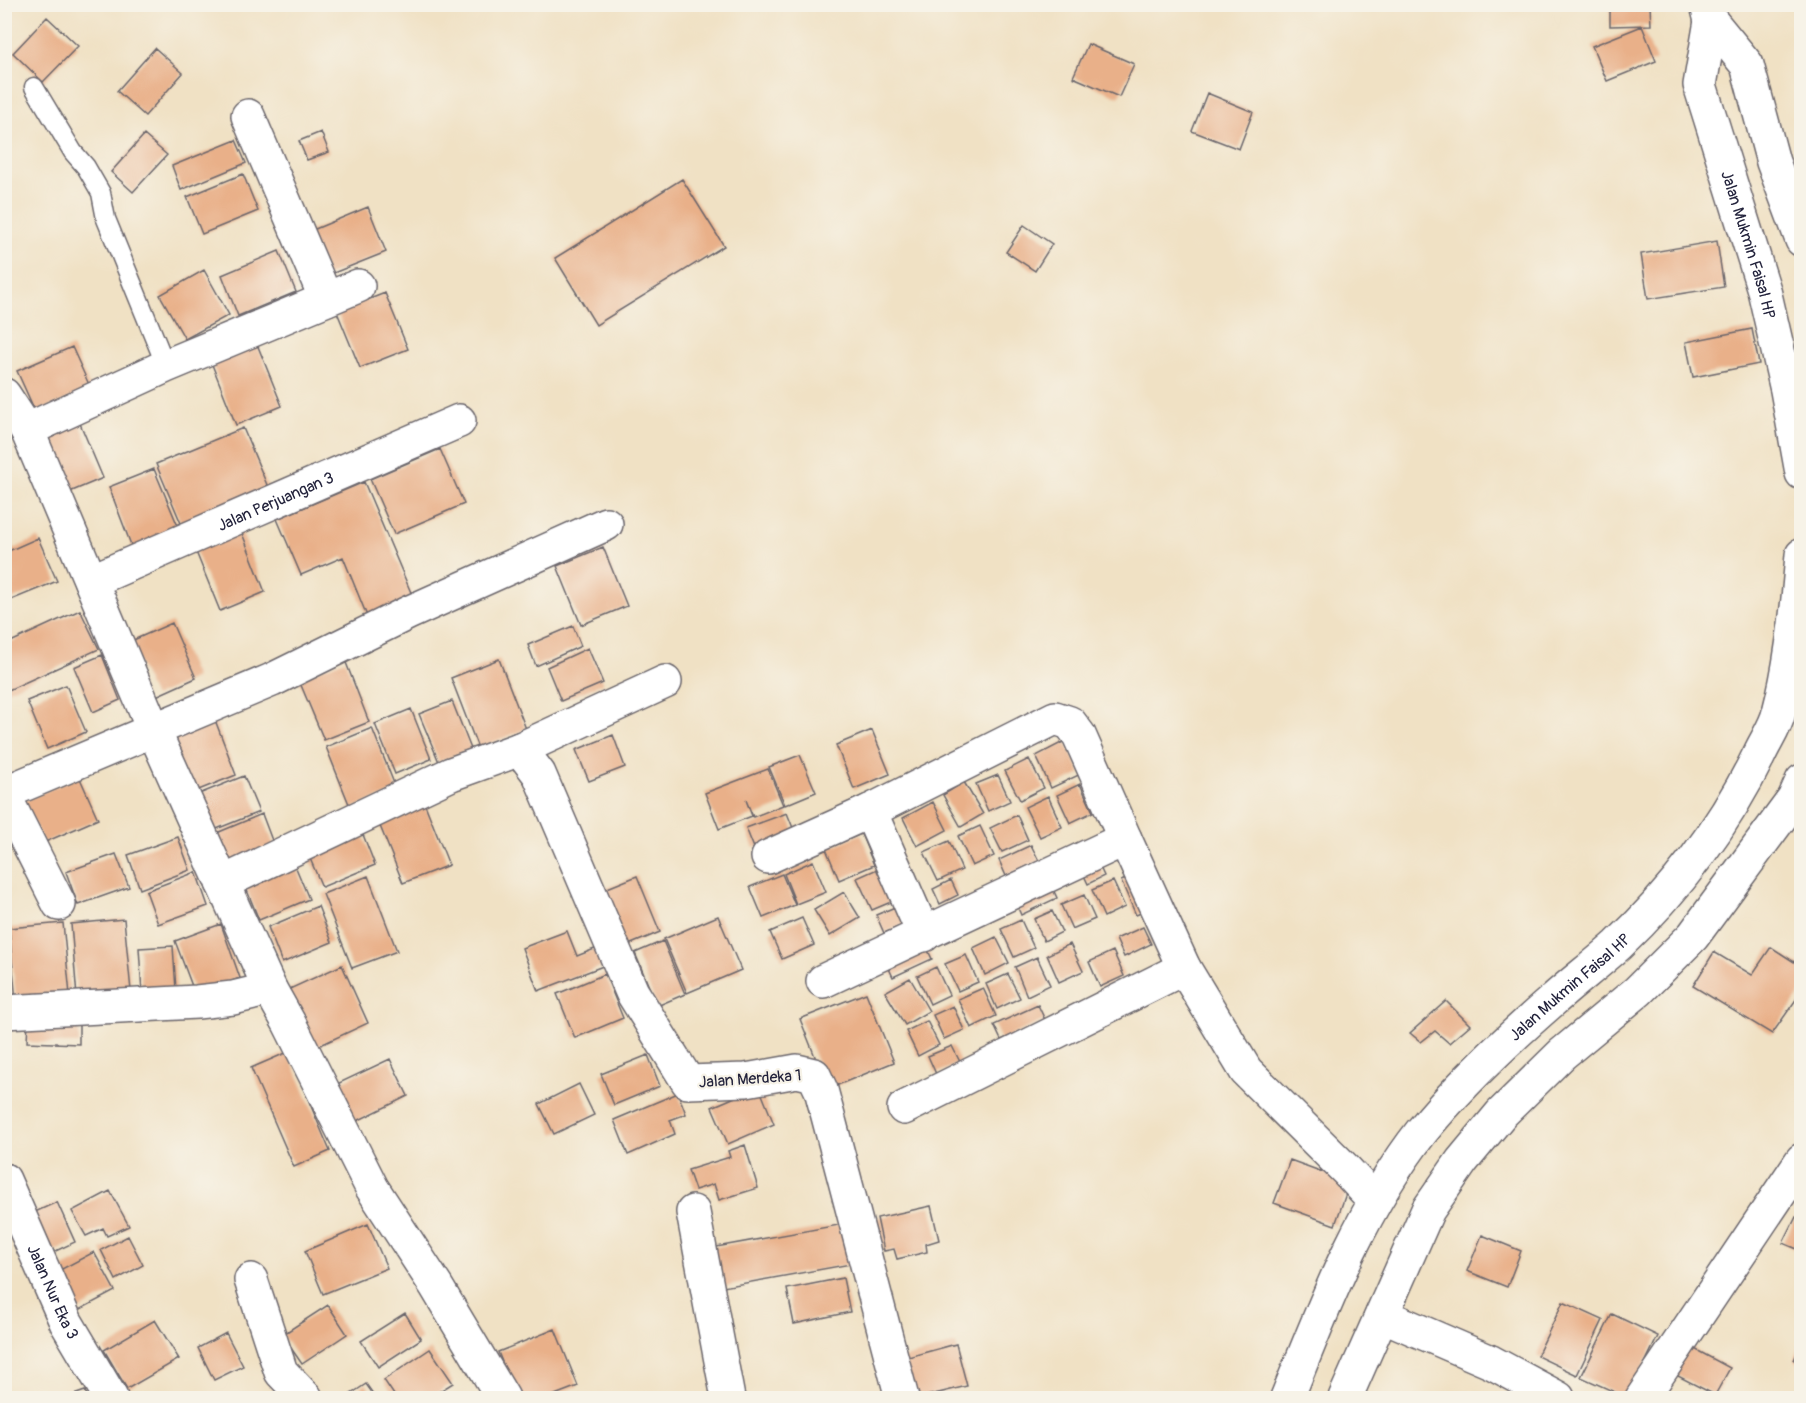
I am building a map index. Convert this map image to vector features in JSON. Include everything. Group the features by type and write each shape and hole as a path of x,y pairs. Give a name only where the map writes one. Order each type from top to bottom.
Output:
{"street":[{"name":"Jalan Mukmin Faisal HP","path":"1709,13 1747,65 1773,162 1802,240"},
{"name":"Jalan Mukmin Faisal HP","path":"1709,13 1700,85 1764,290 1787,390 1802,473"},
{"path":"248,116 326,299"},
{"path":"27,430 166,366 358,286"},
{"path":"4,395 27,430 154,731 270,989 372,1188 436,1286 503,1398"},
{"name":"Jalan Perjuangan 3","path":"91,581 459,421"},
{"path":"59,904 4,794 272,680 408,614 606,524"},
{"name":"Jalan Mukmin Faisal HP","path":"1287,1398 1325,1305 1374,1200 1422,1132 1471,1074 1626,936 1675,886 1719,826 1752,770 1779,714 1802,555"},
{"path":"222,883 451,774 520,749 665,681"},
{"path":"768,857 870,811 1055,718 1070,723 1079,735 1184,968 1246,1071 1374,1200"},
{"name":"Jalan Merdeka 1","path":"520,749 539,774 632,992 688,1082 746,1080 797,1071 814,1074 821,1090 902,1398"},
{"path":"1345,1398 1428,1210 1462,1161 1501,1114 1562,1054 1638,991 1693,936 1794,799 1802,780"},
{"path":"870,811 924,935"},
{"path":"823,981 1125,839"},
{"path":"904,1108 1184,968"},
{"path":"4,1012 197,1002 233,998 270,989"},
{"path":"1642,1398 1802,1160"},
{"name":"Jalan Nur Eka 3","path":"4,1180 66,1322 111,1398"},
{"path":"693,1212 728,1398"},
{"path":"251,1280 281,1372 306,1398"},
{"path":"1382,1315 1491,1362 1558,1398"}],"lane":[{"path":"34,87 101,194 106,219 166,366"}],"building":[{"path":"1650,6 1651,25 1610,26 1610,7"},
{"path":"47,17 78,46 43,82 13,53"},
{"path":"1642,26 1656,61 1607,81 1592,46"},
{"path":"1088,44 1134,64 1119,97 1073,77"},
{"path":"155,48 183,73 145,116 117,91"},
{"path":"1207,93 1253,112 1239,149 1192,131"},
{"path":"321,132 329,152 307,160 299,141"},
{"path":"144,135 167,155 133,192 111,172"},
{"path":"236,140 246,163 181,190 172,166"},
{"path":"243,174 258,211 202,234 187,197"},
{"path":"682,179 724,246 596,325 555,258"},
{"path":"368,207 386,252 326,276 308,232"},
{"path":"1024,225 1052,244 1035,271 1006,252"},
{"path":"1717,241 1724,287 1648,299 1641,254"},
{"path":"279,251 296,292 238,316 222,275"},
{"path":"204,270 229,315 185,339 160,295"},
{"path":"385,293 408,349 360,368 337,312"},
{"path":"1752,329 1759,364 1693,377 1686,342"},
{"path":"257,344 282,406 236,425 211,362"},
{"path":"72,347 91,389 36,413 17,371"},
{"path":"79,421 103,478 65,494 41,437"},
{"path":"243,428 270,492 183,528 156,464"},
{"path":"440,449 464,504 394,534 370,479"},
{"path":"154,469 180,531 133,550 109,487"},
{"path":"364,482 415,602 369,621 343,557 301,575 277,519"},
{"path":"240,528 265,592 220,611 194,547"},
{"path":"38,538 57,581 4,603 4,553"},
{"path":"603,547 627,606 581,625 557,566"},
{"path":"80,610 99,649 4,692 4,645"},
{"path":"172,623 196,678 154,697 129,642"},
{"path":"573,626 581,646 536,666 528,645"},
{"path":"588,648 603,683 561,701 547,667"},
{"path":"102,655 120,700 93,712 74,667"},
{"path":"499,659 526,729 478,748 451,678"},
{"path":"345,660 369,722 324,740 298,678"},
{"path":"66,685 86,732 47,749 27,701"},
{"path":"452,701 471,749 439,762 419,714"},
{"path":"411,709 431,759 395,774 375,724"},
{"path":"212,712 236,775 191,793 166,730"},
{"path":"372,728 397,791 351,809 326,747"},
{"path":"872,730 890,774 854,789 836,745"},
{"path":"613,735 625,767 589,781 576,750"},
{"path":"1065,741 1081,774 1051,788 1036,756"},
{"path":"800,755 816,792 785,805 769,767"},
{"path":"1029,759 1044,788 1020,800 1005,771"},
{"path":"768,769 783,805 753,817 746,800 752,816 719,829 705,793"},
{"path":"998,775 1010,801 988,811 976,784"},
{"path":"79,776 98,819 43,843 24,801"},
{"path":"244,776 259,812 209,832 194,796"},
{"path":"964,782 983,814 961,827 943,795"},
{"path":"1080,784 1093,812 1070,823 1057,795"},
{"path":"1048,796 1062,827 1040,837 1025,807"},
{"path":"424,802 449,865 403,883 378,821"},
{"path":"933,802 947,830 917,846 903,818"},
{"path":"787,813 795,833 754,848 746,828"},
{"path":"262,814 276,851 226,871 212,835"},
{"path":"1017,815 1028,840 1002,852 990,828"},
{"path":"980,826 994,856 972,866 958,836"},
{"path":"360,827 375,865 322,887 306,849"},
{"path":"861,834 874,865 839,880 826,849"},
{"path":"178,837 190,870 140,889 128,855"},
{"path":"949,841 962,870 938,881 924,852"},
{"path":"1031,845 1039,861 1006,876 999,860"},
{"path":"116,854 129,887 78,905 66,872"},
{"path":"813,861 826,892 796,904 784,874"},
{"path":"294,863 309,899 259,920 244,883"},
{"path":"1098,863 1104,876 1088,884 1082,871"},
{"path":"884,866 898,899 872,910 857,878"},
{"path":"196,872 208,906 158,924 146,891"},
{"path":"782,874 795,905 763,918 750,887"},
{"path":"368,876 397,951 352,968 323,894"},
{"path":"637,876 660,932 619,949 595,893"},
{"path":"1131,877 1146,911 1136,915 1121,881"},
{"path":"951,880 958,895 940,904 933,889"},
{"path":"1113,881 1125,907 1104,917 1092,890"},
{"path":"1051,885 1057,898 1021,915 1015,901"},
{"path":"844,892 860,918 830,936 814,910"},
{"path":"1084,895 1095,919 1072,929 1061,905"},
{"path":"907,902 915,920 884,933 876,915"},
{"path":"318,906 332,942 282,963 268,927"},
{"path":"1052,911 1062,932 1044,941 1034,919"},
{"path":"718,916 741,970 687,993 664,939"},
{"path":"802,918 814,945 782,959 770,932"},
{"path":"124,919 131,991 77,997 71,924"},
{"path":"1021,920 1034,948 1014,957 1001,929"},
{"path":"63,923 70,995 16,1001 9,928"},
{"path":"221,924 240,978 195,994 175,941"},
{"path":"1143,927 1151,944 1124,957 1116,939"},
{"path":"567,931 577,956 597,948 603,966 538,991 522,948"},
{"path":"996,937 1009,963 985,975 973,948"},
{"path":"663,941 685,994 657,1006 635,953"},
{"path":"925,944 932,959 893,977 886,962"},
{"path":"1070,944 1083,971 1059,982 1047,955"},
{"path":"173,946 176,990 142,992 139,948"},
{"path":"1771,947 1802,967 1802,991 1772,1034 1693,986 1714,952 1752,975"},
{"path":"1113,951 1124,976 1100,987 1089,962"},
{"path":"966,955 978,982 958,991 945,964"},
{"path":"1037,957 1050,985 1027,996 1015,967"},
{"path":"342,965 368,1023 310,1050 283,992"},
{"path":"936,967 949,995 930,1004 917,976"},
{"path":"605,974 623,1018 575,1038 557,994"},
{"path":"1008,974 1020,998 997,1009 986,984"},
{"path":"910,978 929,1011 905,1025 885,992"},
{"path":"983,988 996,1016 971,1028 958,999"},
{"path":"866,993 894,1062 828,1089 800,1019"},
{"path":"1446,1001 1470,1025 1449,1043 1435,1031 1421,1042 1410,1033"},
{"path":"1038,1005 1045,1020 1001,1040 994,1025"},
{"path":"953,1006 964,1030 944,1039 933,1015"},
{"path":"28,1021 79,1023 79,1044 27,1042"},
{"path":"927,1021 939,1045 918,1056 906,1031"},
{"path":"952,1046 960,1062 936,1074 928,1056"},
{"path":"288,1052 330,1151 294,1167 251,1068"},
{"path":"648,1055 660,1086 614,1105 601,1074"},
{"path":"390,1059 408,1096 355,1122 337,1084"},
{"path":"579,1084 594,1115 554,1134 539,1104"},
{"path":"759,1087 774,1124 728,1144 712,1107"},
{"path":"678,1093 686,1114 670,1120 675,1134 628,1155 614,1120"},
{"path":"745,1145 758,1188 719,1200 714,1184 695,1190 688,1170 730,1157 728,1151"},
{"path":"1290,1160 1350,1182 1335,1225 1274,1203"},
{"path":"110,1191 129,1226 107,1236 103,1228 86,1236 72,1211"},
{"path":"57,1202 75,1242 45,1256 26,1216"},
{"path":"931,1206 939,1240 926,1244 927,1252 897,1259 894,1249 884,1251 877,1218"},
{"path":"1796,1217 1802,1219 1802,1251 1783,1243"},
{"path":"368,1224 387,1268 323,1294 305,1251"},
{"path":"844,1224 851,1264 712,1289 705,1249"},
{"path":"1482,1235 1521,1251 1507,1287 1467,1271"},
{"path":"128,1236 143,1265 116,1280 101,1250"},
{"path":"94,1252 115,1291 79,1310 58,1271"},
{"path":"843,1278 850,1312 794,1324 787,1289"},
{"path":"1563,1302 1603,1320 1577,1375 1537,1356"},
{"path":"328,1305 347,1334 302,1364 282,1335"},
{"path":"405,1313 421,1339 378,1367 361,1341"},
{"path":"1612,1314 1658,1336 1628,1398 1581,1377"},
{"path":"155,1320 179,1359 127,1389 104,1350"},
{"path":"555,1329 578,1386 547,1398 517,1398 498,1352"},
{"path":"226,1333 243,1366 214,1380 198,1348"},
{"path":"1802,1343 1802,1364 1794,1360"},
{"path":"956,1344 967,1386 918,1398 901,1359"},
{"path":"1689,1346 1730,1368 1715,1395 1674,1374"},
{"path":"430,1349 453,1383 429,1398 396,1398 384,1380"},
{"path":"366,1384 376,1398 345,1398"},
{"path":"85,1391 88,1398 65,1398"}]}
